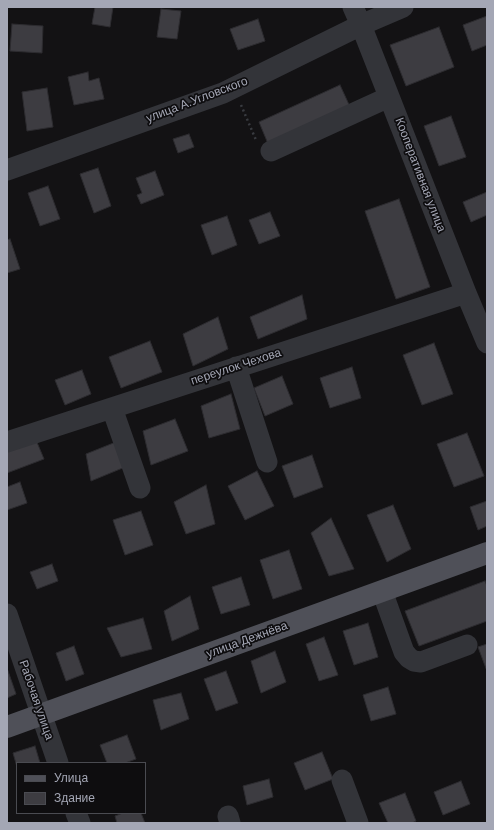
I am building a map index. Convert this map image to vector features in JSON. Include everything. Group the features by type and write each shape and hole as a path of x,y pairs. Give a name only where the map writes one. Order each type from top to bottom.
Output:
{"main road":[{"name":"улица Дежнёва","path":"7,727 487,553"}],"street":[{"name":"улица А.Угловского","path":"7,170 223,93 357,16 403,7"},
{"name":"Кооперативная улица","path":"357,16 487,343"},
{"path":"271,151 389,97"},
{"name":"переулок Чехова","path":"7,442 466,293"},
{"path":"236,367 267,462"},
{"path":"112,408 140,488"},
{"path":"382,591 404,652 409,658 414,661 421,662 467,645"},
{"name":"Рабочая улица","path":"7,614 58,762"},
{"path":"342,780 358,823"}],"path":[{"path":"233,88 260,148 271,151"}],"building":[{"path":"95,7 113,7 110,27 92,24"},
{"path":"161,9 181,11 177,39 157,37"},
{"path":"487,16 487,45 472,51 463,25"},
{"path":"258,19 265,41 238,50 230,29"},
{"path":"12,24 43,26 42,53 10,51"},
{"path":"439,27 454,67 406,86 390,45"},
{"path":"88,72 89,81 99,78 104,99 74,105 68,77"},
{"path":"340,85 351,109 269,146 259,122"},
{"path":"47,88 53,127 27,131 22,92"},
{"path":"451,116 466,157 439,166 424,126"},
{"path":"189,134 194,147 178,153 173,139"},
{"path":"98,168 111,206 94,213 80,174"},
{"path":"155,171 164,195 141,204 137,195 142,193 136,178"},
{"path":"48,186 60,219 40,226 28,193"},
{"path":"487,192 487,215 471,222 463,202"},
{"path":"399,199 430,287 396,299 365,211"},
{"path":"270,212 280,236 259,244 249,220"},
{"path":"227,216 237,245 212,255 201,225"},
{"path":"10,239 20,269 7,273 7,240"},
{"path":"302,295 307,319 258,339 250,317"},
{"path":"218,317 228,349 193,366 183,334"},
{"path":"150,341 162,372 121,388 109,357"},
{"path":"434,343 453,394 422,405 403,355"},
{"path":"352,367 361,398 330,408 320,378"},
{"path":"82,370 91,394 65,405 55,380"},
{"path":"282,376 293,404 265,416 254,388"},
{"path":"231,394 240,429 209,438 201,406"},
{"path":"175,419 188,451 151,465 143,431"},
{"path":"467,433 484,476 454,487 437,444"},
{"path":"36,440 44,459 7,473 7,451"},
{"path":"116,442 125,467 91,481 86,454"},
{"path":"312,455 323,487 294,498 282,466"},
{"path":"257,471 274,506 245,520 228,486"},
{"path":"20,482 27,503 7,510 7,487"},
{"path":"206,485 215,524 186,534 174,502"},
{"path":"487,501 487,526 478,530 470,507"},
{"path":"393,505 411,549 387,562 367,515"},
{"path":"141,511 153,545 125,555 113,520"},
{"path":"331,518 354,569 329,576 311,533"},
{"path":"289,550 302,589 273,599 260,560"},
{"path":"52,564 58,581 37,589 30,572"},
{"path":"241,577 250,605 221,614 212,587"},
{"path":"485,581 487,586 487,621 419,646 405,611"},
{"path":"190,596 199,629 172,641 164,611"},
{"path":"143,618 152,649 121,657 107,628"},
{"path":"368,623 378,657 354,665 343,631"},
{"path":"324,637 338,675 319,681 306,644"},
{"path":"487,644 487,671 478,647"},
{"path":"74,646 84,674 66,681 56,653"},
{"path":"275,651 286,682 261,693 251,661"},
{"path":"7,668 16,694 7,698"},
{"path":"226,671 238,703 216,711 204,679"},
{"path":"388,687 396,714 371,721 363,695"},
{"path":"181,693 189,719 161,730 153,700"},
{"path":"127,735 136,759 128,762 107,762 100,745"},
{"path":"35,746 40,762 16,762 16,764 13,753"},
{"path":"322,752 333,779 305,790 294,763"},
{"path":"269,779 273,797 247,805 243,786"},
{"path":"461,781 470,804 443,815 434,792"},
{"path":"405,793 416,821 412,823 388,823 379,803"},
{"path":"120,814 141,814 145,823 117,823 115,816"}]}
